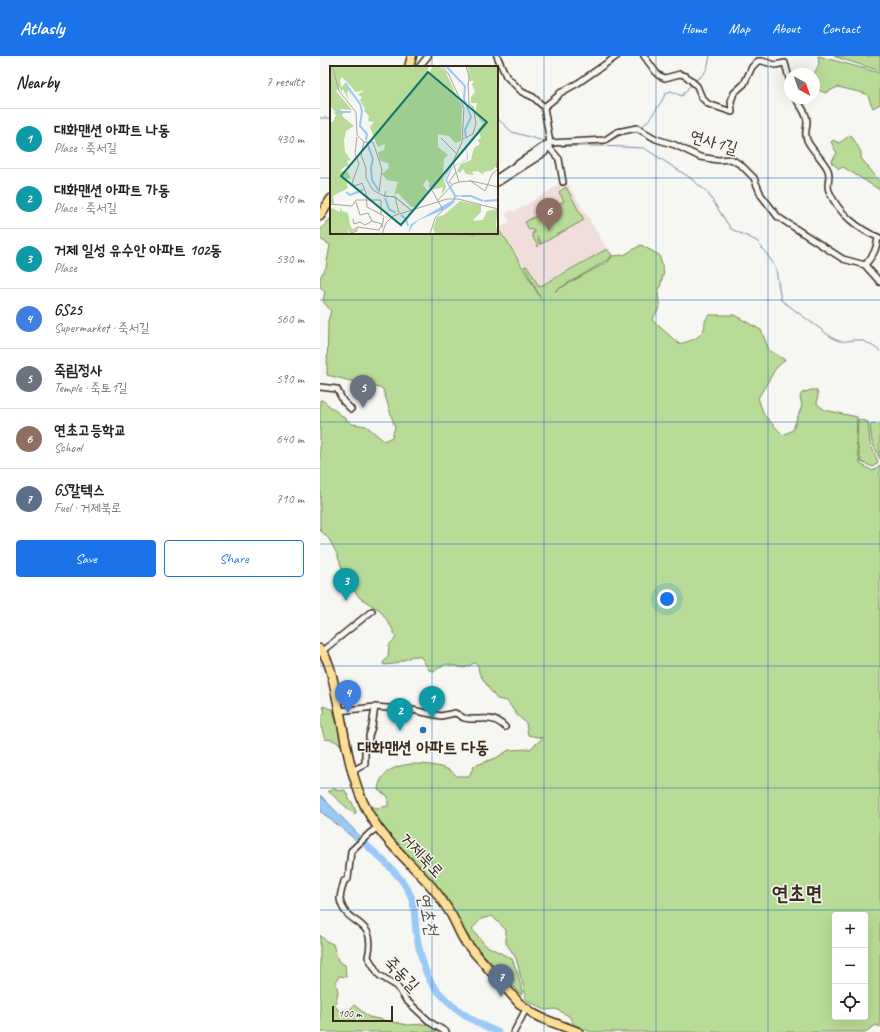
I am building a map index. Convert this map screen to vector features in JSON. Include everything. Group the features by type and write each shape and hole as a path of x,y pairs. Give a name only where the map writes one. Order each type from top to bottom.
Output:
{"main road":[{"path":"409,66 412,56"},
{"path":"412,66 415,56"},
{"path":"320,216 330,201"},
{"path":"320,222 330,207"},
{"name":"거제북로","path":"320,651 325,656 330,670 351,772 364,804 378,827 392,846 432,887 440,897 452,916 460,933 475,954 519,1003 544,1019 578,1032"}],"street":[{"path":"420,66 428,56"},
{"path":"497,56 506,76 522,92 533,97 544,107 551,144 560,159 563,182"},
{"path":"544,107 560,93 578,83 617,56"},
{"path":"644,56 658,75 665,78 680,74 686,76 697,86 702,98 708,104 732,112 731,101 734,92 744,84 752,67 758,61 775,65 785,63 786,68"},
{"path":"799,104 807,116 808,124 805,132 807,140 828,171 830,178 828,183 829,191 849,220 879,238 877,249 865,265 880,282"},
{"name":"연사1길","path":"551,144 605,140 617,132 637,128 656,139 675,145 700,157 718,160 731,159 741,165 754,178 761,195 778,217 843,259 865,265"},
{"path":"498,179 551,144"},
{"path":"320,387 337,389 343,401 351,409"},
{"path":"320,651 371,610"},
{"path":"339,711 375,707 412,710 441,716 455,713 463,718 492,719 500,722 505,727"},
{"path":"351,772 365,764 365,750 369,745 369,736 375,707"},
{"name":"죽동길","path":"378,827 352,850 348,879 344,881 340,899 351,918 364,926 369,935 370,947 368,957 379,975 397,986 406,1000 431,1023 446,1032"},
{"path":"514,1032 526,1008"}],"shaded area":[{"path":"564,178 607,249 539,287 528,268 524,266 499,228 510,222 506,214 512,210 514,212 562,183"}],"green space":[{"path":"818,56 880,73 880,104 873,108 867,94 838,87 825,93 820,91 820,68 817,68 819,64"},
{"path":"834,56 880,56 880,71 836,57"},
{"path":"851,135 861,152 861,158 880,182 880,190 843,167 839,169 831,162 837,153 831,142 833,140 839,143"},
{"path":"566,187 584,220 541,244 537,237 540,245 538,247 532,235 532,233 535,233 532,229 529,230 525,222 564,201 559,192"},
{"path":"330,219 330,234 498,234 498,229 506,239 541,299 524,266 528,267 539,287 607,249 612,255 609,259 555,291 609,261 612,256 624,255 641,245 659,255 664,272 658,294 660,307 652,320 679,344 693,340 699,336 704,329 705,321 709,315 734,315 761,330 769,350 785,360 776,368 758,398 764,415 783,435 793,430 802,406 800,397 802,393 811,390 816,390 818,394 817,404 825,410 857,417 856,442 860,464 873,471 880,465 880,1027 876,1025 865,1032 591,1032 574,1025 569,1016 556,1009 545,1010 525,999 525,993 516,958 506,943 506,930 492,916 481,919 472,929 485,945 512,959 518,974 522,992 521,995 475,946 454,910 441,893 391,843 366,803 376,808 388,806 388,796 378,790 381,780 387,773 395,768 416,764 438,766 451,771 457,776 469,776 474,766 496,758 509,750 530,749 543,738 528,735 526,723 517,715 507,701 497,699 479,673 478,665 474,663 465,668 446,664 434,671 429,670 421,657 413,656 394,664 384,665 383,663 388,657 389,645 396,638 392,628 380,610 360,598 346,580 337,554 329,539 320,530 320,400 352,424 366,426 384,441 392,437 395,427 383,389 327,375 328,321 331,311 323,301 325,291 320,287 320,277 326,268 330,245 320,239 320,230"},
{"path":"858,419 868,422 870,443 878,462 873,467 861,462 857,442"},
{"path":"873,424 880,425 880,459 872,442 870,426"},
{"path":"323,706 333,710 343,746 333,740 325,739 320,723 320,716 325,713"},
{"path":"334,788 338,791 345,790 350,801 352,802 356,812 355,814 328,791 331,791"},
{"path":"320,935 326,941 333,944 338,961 345,965 346,977 339,976 336,982 338,992 335,1005 340,1013 348,1012 354,1005 369,1017 407,1025 427,1024 439,1032 320,1032"}],"water":[{"path":"320,795 365,841 362,845 320,811"}],"waterway":[{"path":"694,81 702,76 706,71 710,56"},
{"path":"641,128 649,120 666,93 671,91 682,96 692,83"},
{"path":"320,118 330,118"},
{"path":"498,119 512,132 547,142"},
{"path":"602,145 623,134 638,131"},
{"path":"556,145 644,148 689,177 707,192 731,229 757,241 773,263 776,270 781,300 834,339 838,341 863,341 880,351"},
{"name":"연초천","path":"357,837 392,869 404,883 411,895 414,905 416,931 420,951 426,973 432,984 453,1006 479,1024 498,1032"}],"place":[{"name":"연초고등학교","path":"549,231"},
{"name":"죽림정사","path":"363,408"},
{"name":"거제 일성 유수안 아파트 102동","path":"346,601"},
{"name":"GS25","path":"348,713"},
{"name":"대화맨션 아파트 나동","path":"432,719"},
{"name":"대화맨션 아파트 다동","path":"423,730"},
{"name":"대화맨션 아파트 가동","path":"400,731"},
{"name":"GS칼텍스","path":"501,997"}],"district":[{"name":"연초면","path":"797,893"}]}
